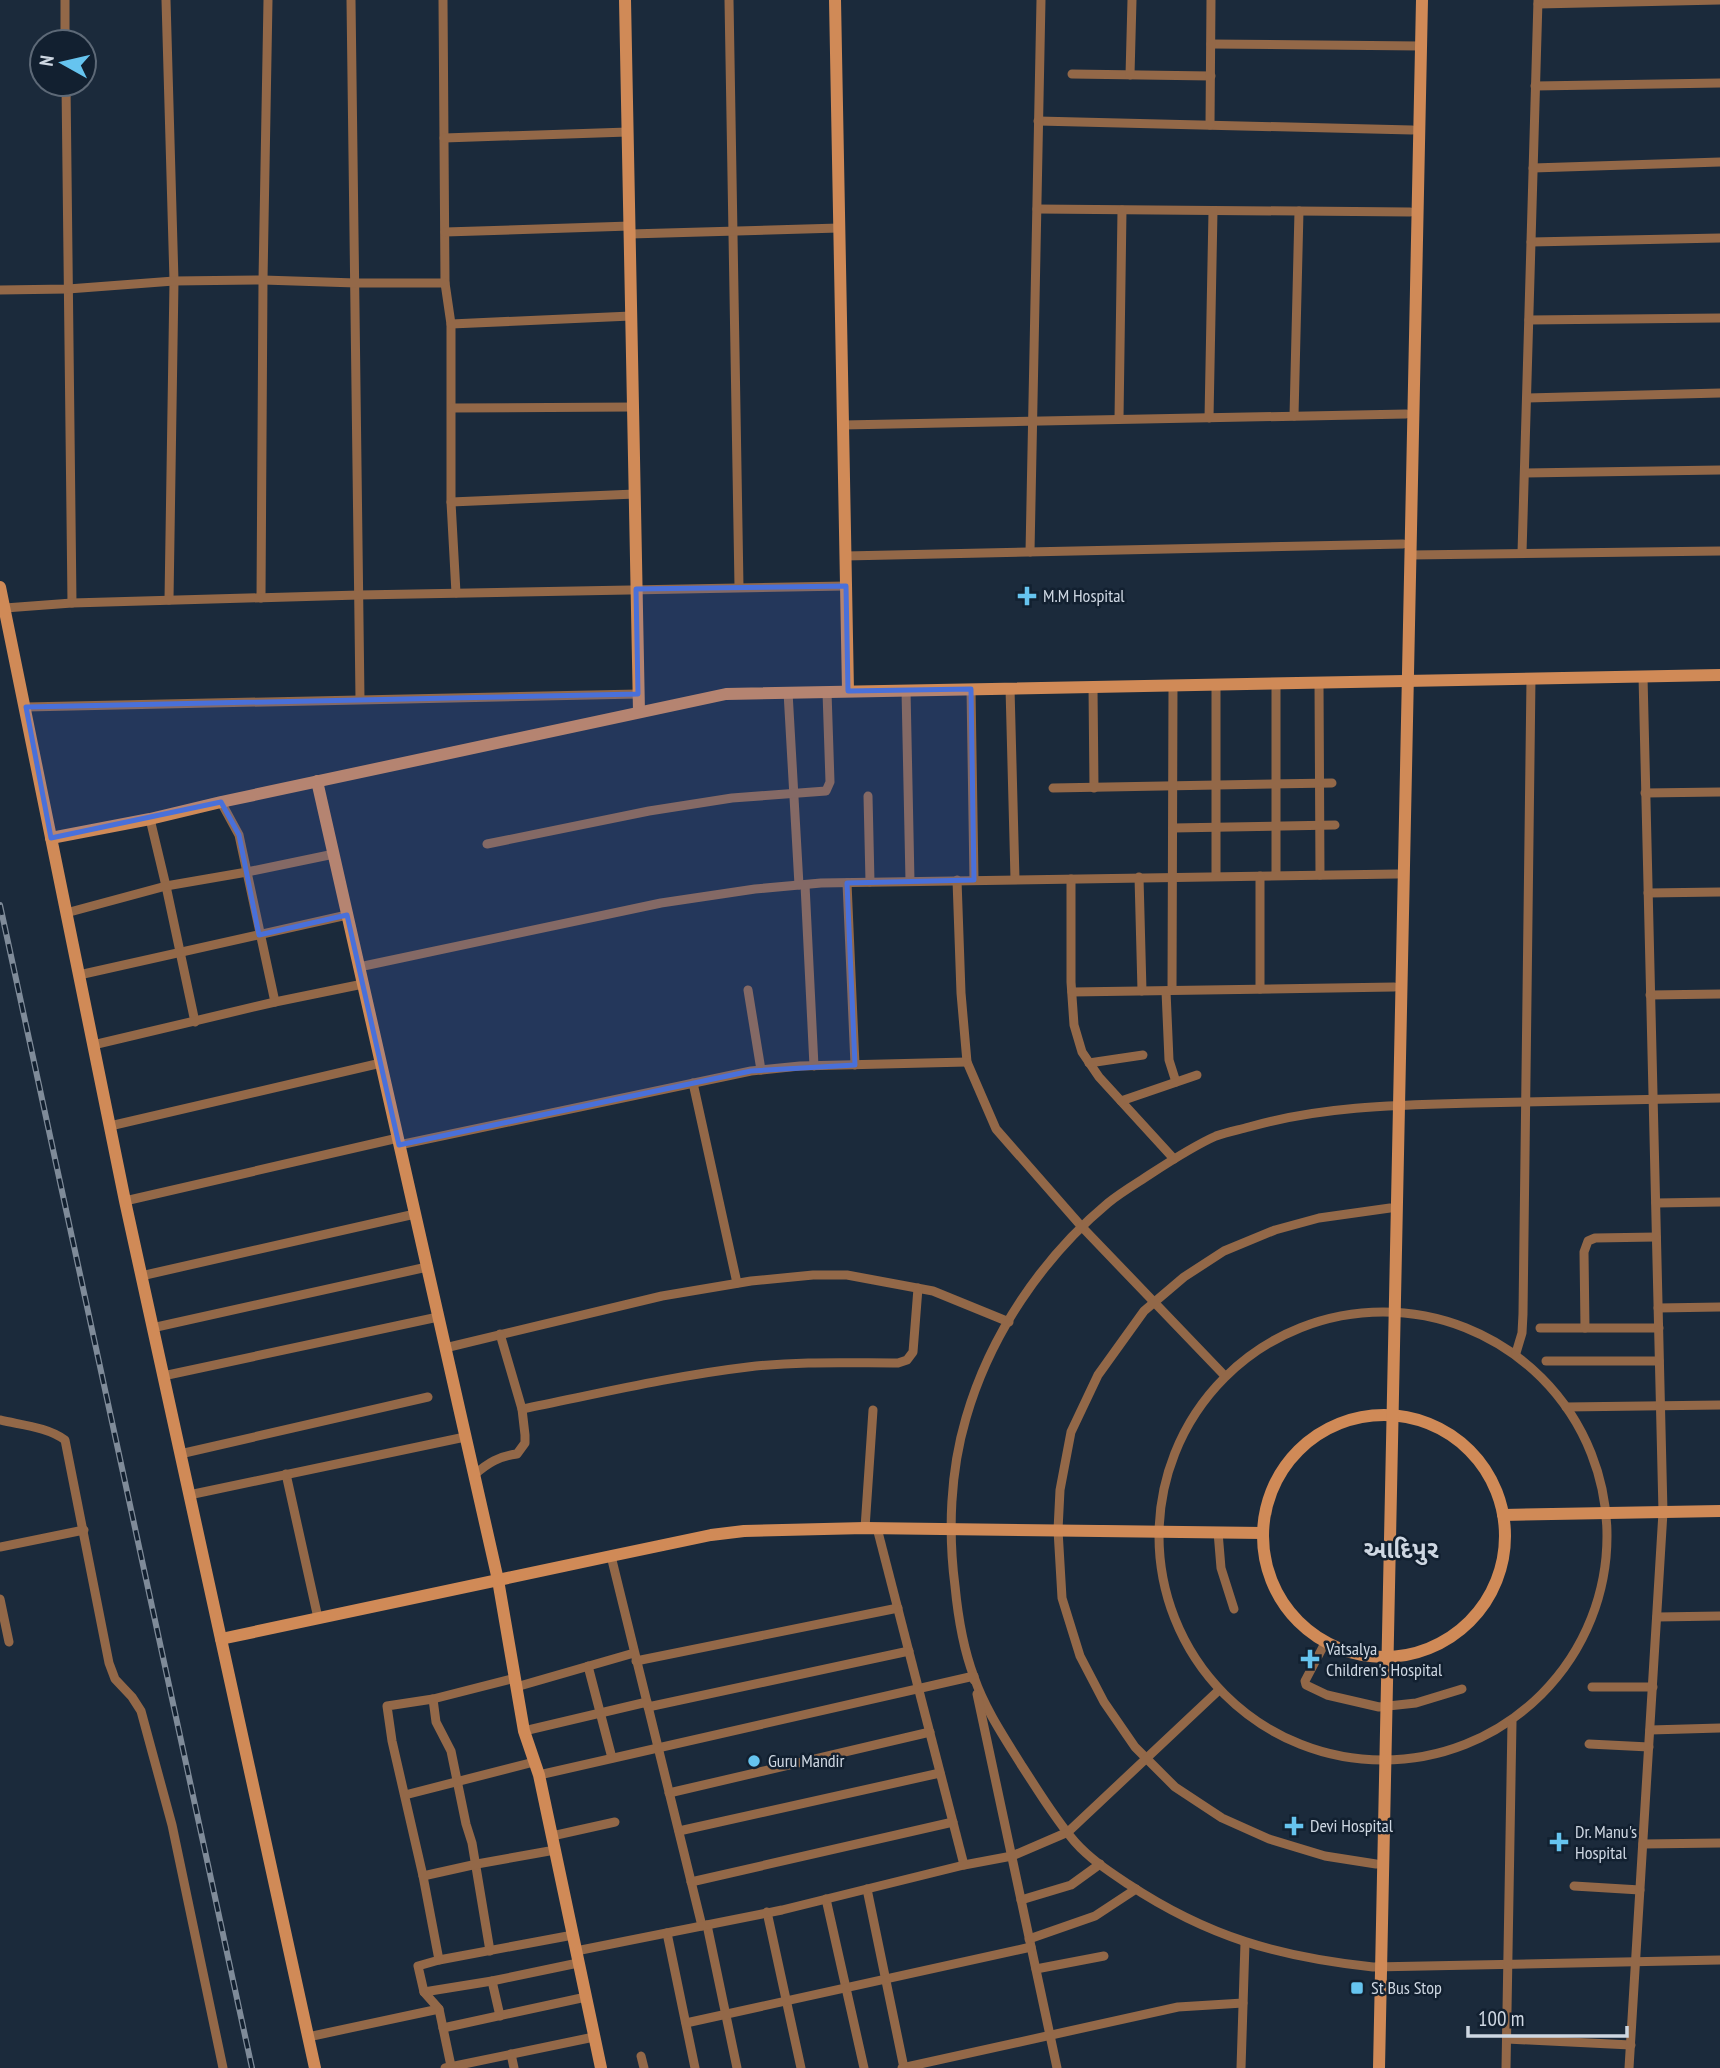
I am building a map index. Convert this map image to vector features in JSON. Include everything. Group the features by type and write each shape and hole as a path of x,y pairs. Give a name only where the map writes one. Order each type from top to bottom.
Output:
{"street":[{"path":"65,0 65,28"},
{"path":"166,0 174,281 169,600"},
{"path":"261,598 268,0"},
{"path":"351,0 360,699"},
{"path":"443,0 445,283 451,324 451,502 456,593"},
{"path":"625,0 639,712"},
{"path":"729,0 739,587"},
{"path":"835,0 848,691"},
{"path":"1030,552 1041,0"},
{"path":"1130,75 1132,0"},
{"path":"1210,125 1212,0"},
{"path":"1371,2068 1377,1967 1392,1312 1416,46 1413,0"},
{"path":"1407,550 1406,414 1412,130 1416,46 1422,0"},
{"path":"1522,553 1538,2 1720,0"},
{"path":"1211,44 1416,46"},
{"path":"1072,74 1211,76"},
{"path":"1535,86 1720,83"},
{"path":"66,98 72,603"},
{"path":"1038,121 1412,130"},
{"path":"444,138 628,132"},
{"path":"1533,168 1720,162"},
{"path":"1037,209 1410,212"},
{"path":"1119,419 1122,210"},
{"path":"1209,418 1213,211"},
{"path":"1294,416 1299,211"},
{"path":"445,232 839,228"},
{"path":"1531,242 1720,237"},
{"path":"0,290 68,289 174,281 445,283"},
{"path":"451,324 631,316"},
{"path":"1529,320 1720,318"},
{"path":"1527,398 1720,393"},
{"path":"452,408 633,407"},
{"path":"843,425 1406,414"},
{"path":"1525,473 1720,470"},
{"path":"451,502 635,494"},
{"path":"845,556 1030,552 1720,551"},
{"path":"2,611 72,603 169,600 846,586"},
{"path":"0,587 2,611 26,708 152,1328 315,2068"},
{"path":"51,838 726,694 1720,674"},
{"path":"1629,2068 1663,1512 1643,676"},
{"path":"1516,1353 1522,1333 1523,1314 1531,678"},
{"path":"1392,1312 1390,1208 1396,1105 1396,874 1404,681"},
{"path":"1276,683 1276,875"},
{"path":"1319,683 1320,875"},
{"path":"1216,684 1216,876"},
{"path":"1173,685 1169,1060 1176,1082"},
{"path":"1093,687 1094,788"},
{"path":"1010,688 1014,879"},
{"path":"971,689 974,880"},
{"path":"906,690 910,881"},
{"path":"788,692 814,1066"},
{"path":"487,845 649,811 732,798 826,791 829,788 827,692"},
{"path":"26,708 638,694"},
{"path":"317,781 498,1580 524,1731 539,1775 601,2068"},
{"path":"1053,788 1332,783"},
{"path":"1646,793 1720,792"},
{"path":"868,796 870,882"},
{"path":"221,802 239,835 275,1002"},
{"path":"150,819 195,1022"},
{"path":"1173,828 1335,825"},
{"path":"66,913 166,886 334,854"},
{"path":"359,967 661,903 755,889 910,881 1396,874"},
{"path":"1260,876 1260,989"},
{"path":"1139,877 1142,991"},
{"path":"1071,879 1074,1025 1082,1052 1099,1077 1174,1159"},
{"path":"957,880 961,993 967,1062 996,1129 1082,1227 1225,1376"},
{"path":"847,883 855,1065"},
{"path":"1648,893 1720,892"},
{"path":"79,975 347,915"},
{"path":"93,1045 275,1002 363,985"},
{"path":"1072,992 1394,987"},
{"path":"748,990 761,1070"},
{"path":"1650,995 1720,993"},
{"path":"1090,1063 1143,1055"},
{"path":"125,1201 399,1141 761,1070 967,1062"},
{"path":"110,1126 381,1063"},
{"path":"1121,1101 1196,1075"},
{"path":"693,1083 737,1283"},
{"path":"1057,2068 974,1676 959,1620 952,1564 951,1529 956,1471 966,1419 990,1356 1021,1300 1062,1246 1110,1201 1174,1159 1215,1137 1285,1116 1396,1105 1720,1098"},
{"path":"1656,1203 1720,1202"},
{"path":"1376,1864 1325,1856 1269,1839 1222,1818 1175,1787 1135,1747 1104,1702 1080,1656 1062,1598 1058,1530 1060,1490 1071,1432 1098,1375 1144,1311 1184,1277 1224,1251 1275,1230 1319,1218 1390,1208"},
{"path":"141,1276 415,1214"},
{"path":"1584,1328 1584,1252 1588,1241 1595,1238 1656,1237"},
{"path":"152,1328 427,1268"},
{"path":"445,1348 662,1296 737,1283 813,1275 847,1275 933,1291 1009,1322"},
{"path":"522,1409 672,1378 750,1367 898,1363 907,1360 913,1352 918,1288"},
{"path":"1658,1308 1720,1307"},
{"path":"1392,1312 1434,1318 1472,1329 1516,1353 1566,1408 1599,1475 1609,1513 1606,1562 1588,1628 1569,1663 1545,1694 1512,1722 1470,1744 1427,1756 1382,1759 1329,1754 1290,1740 1254,1719 1219,1690 1197,1664 1168,1607 1160,1571 1158,1531 1166,1481 1181,1434 1225,1376 1264,1343 1307,1325 1351,1315 1392,1312"},
{"path":"163,1376 438,1317"},
{"path":"1539,1328 1659,1328"},
{"path":"474,1475 492,1460 521,1451 525,1435 522,1409 500,1334"},
{"path":"1546,1361 1660,1361"},
{"path":"180,1454 428,1397"},
{"path":"1566,1408 1720,1405"},
{"path":"873,1410 871,1528 898,1608 964,1865"},
{"path":"1389,1415 1423,1421 1444,1430 1463,1444 1480,1462 1495,1488 1505,1530 1497,1581 1485,1604 1472,1620 1452,1637 1429,1649 1406,1656 1384,1658 1358,1656 1325,1643 1300,1625 1287,1610 1273,1585 1265,1562 1263,1533 1270,1496 1280,1474 1293,1456 1327,1429 1351,1419 1389,1415"},
{"path":"0,1420 45,1431 65,1440 110,1663 115,1679 141,1711 172,1825 223,2068"},
{"path":"189,1495 465,1437"},
{"path":"286,1475 318,1618"},
{"path":"1503,1515 1720,1511"},
{"path":"221,1639 711,1535 744,1531 871,1528 1263,1533"},
{"path":"0,1547 84,1530"},
{"path":"1217,1532 1221,1568 1234,1609"},
{"path":"611,1556 678,1831 705,1926 737,2068"},
{"path":"0,1599 9,1642"},
{"path":"439,1960 387,1706 898,1608"},
{"path":"1657,1617 1720,1616"},
{"path":"1325,1643 1306,1676 1306,1685 1327,1695 1383,1706 1416,1703 1462,1689"},
{"path":"524,1731 600,1713 909,1651"},
{"path":"588,1666 612,1758"},
{"path":"539,1775 974,1676"},
{"path":"974,1676 991,1716 1046,1803 1077,1844 1100,1864 1155,1902 1201,1926 1245,1943 1286,1954 1377,1967 1720,1960"},
{"path":"1592,1687 1653,1687"},
{"path":"424,1992 492,1981 667,1933 1012,1856 1068,1832 1219,1690"},
{"path":"433,1699 436,1722 451,1751 477,1864 491,1951"},
{"path":"1506,2068 1512,1722"},
{"path":"1650,1730 1720,1728"},
{"path":"669,1793 930,1732"},
{"path":"1589,1744 1649,1747"},
{"path":"1379,2068 1376,1864 1382,1759"},
{"path":"405,1794 534,1762"},
{"path":"678,1831 940,1773"},
{"path":"552,1836 615,1822"},
{"path":"691,1882 953,1822"},
{"path":"1643,1844 1720,1843"},
{"path":"423,1876 555,1850"},
{"path":"1021,1900 1071,1885 1100,1864"},
{"path":"1574,1886 1640,1890"},
{"path":"867,1889 907,2067 1178,2007 1243,2003"},
{"path":"685,2024 886,1979 1030,1943 1095,1916 1136,1889"},
{"path":"826,1899 864,2068"},
{"path":"767,1912 801,2068"},
{"path":"667,1933 695,2068"},
{"path":"573,1935 418,1966 424,1992 439,2009 450,2068 594,2037"},
{"path":"1241,2068 1245,1943"},
{"path":"1036,1969 1104,1956"},
{"path":"492,1981 500,2016"},
{"path":"443,2028 586,1997"},
{"path":"308,2038 439,2009"},
{"path":"1507,2039 1631,2045"},
{"path":"510,2054 514,2068"},
{"path":"641,2056 644,2068"}],"highlighted area":[{"path":"846,586 848,691 971,689 974,880 847,883 855,1065 751,1071 399,1145 347,915 259,935 239,835 221,802 51,838 26,707 638,694 636,589"}],"railway":[{"path":"0,905 252,2068"}],"place":[{"name":"M.M Hospital","path":"1027,596"},
{"name":"Vatsalya Children's Hospital","path":"1310,1659"},
{"name":"Guru Mandir","path":"754,1761"},
{"name":"Devi Hospital","path":"1294,1826"},
{"name":"Dr. Manu's Hospital","path":"1559,1842"},
{"name":"St Bus Stop","path":"1357,1988"}],"district":[{"name":"આદિપુર","path":"1401,1550"}]}
